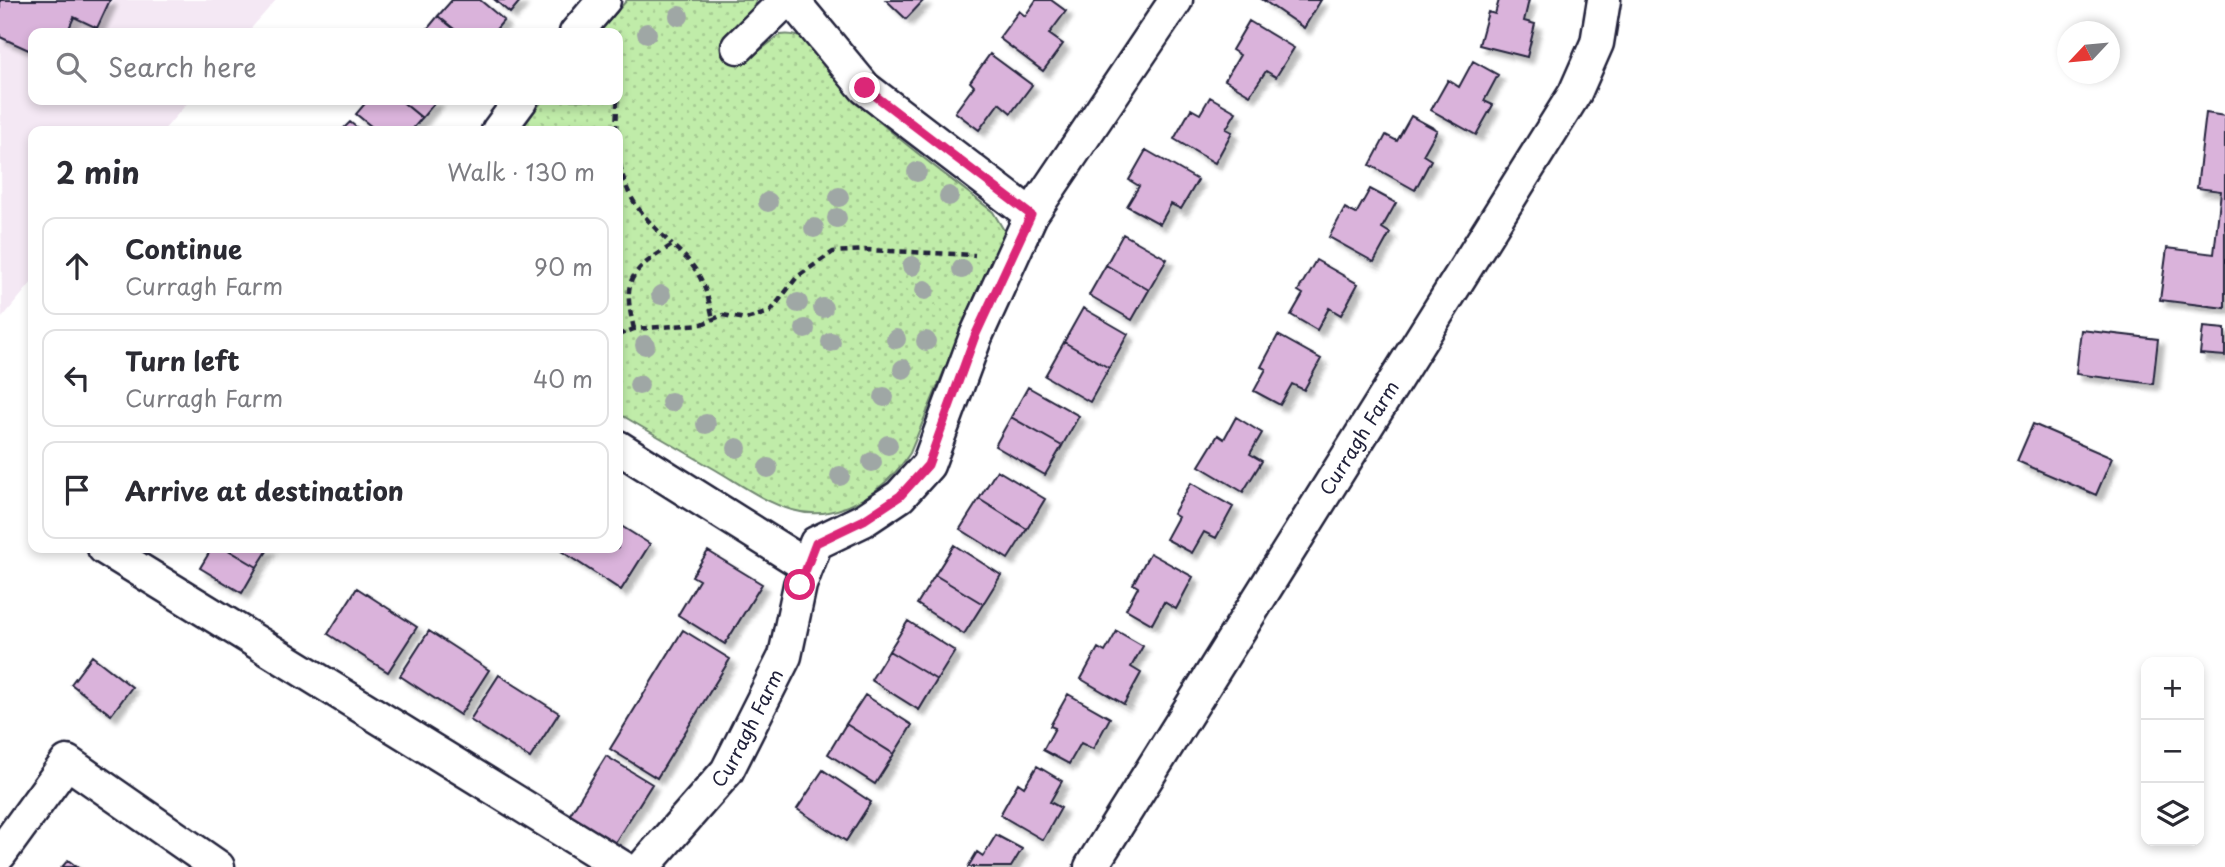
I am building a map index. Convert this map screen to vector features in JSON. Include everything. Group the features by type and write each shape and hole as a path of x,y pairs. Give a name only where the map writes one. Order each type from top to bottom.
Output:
{"street":[{"path":"580,28 604,0"},
{"path":"738,47 786,0"},
{"path":"792,0 865,88 1031,215"},
{"name":"Curragh Farm","path":"643,867 727,771 785,656 800,585 816,543 864,520 900,496 928,465 975,336 1031,215 1176,0"},
{"name":"Curragh Farm","path":"1091,867 1575,93 1597,43 1604,0"},
{"path":"502,126 517,105"},
{"path":"623,450 807,566"},
{"path":"112,553 622,867"},
{"path":"0,854 67,762 218,867"}],"path":[{"path":"616,126 617,105"},
{"path":"623,184 636,209 685,256 706,285 713,319"},
{"path":"634,329 626,298 633,277 646,261 672,244"},
{"path":"623,333 634,329 702,324 723,315 746,319 770,312 797,277 833,252 867,250 1011,257"}],"shaded area":[{"path":"0,0 276,0 251,28 28,28 28,105 186,105 167,126 28,126 28,287 2,318"}],"green space":[{"path":"627,0 757,0 751,11 724,36 746,61 780,35 802,38 861,105 904,143 993,212 1005,232 975,296 910,453 888,479 860,501 827,512 810,513 782,507 623,416 623,126 524,126 539,105 623,105 623,28 602,28"}],"building":[{"path":"0,0 110,0 97,28 74,17 69,28 28,28 28,50 0,37"},
{"path":"452,0 480,0 504,20 497,28 453,28 438,16"},
{"path":"495,0 521,0 510,13"},
{"path":"886,0 924,0 906,19"},
{"path":"1036,0 1051,0 1066,11 1049,34 1063,44 1043,71 999,38 1019,11 1025,16"},
{"path":"1263,0 1321,0 1304,28"},
{"path":"1499,0 1529,0 1524,21 1535,24 1527,57 1479,45 1488,12 1495,14"},
{"path":"438,16 453,28 428,28"},
{"path":"1249,21 1294,48 1276,77 1266,71 1250,95 1225,80 1240,55 1232,50"},
{"path":"990,54 1032,85 1011,113 999,103 979,130 955,112 974,86 970,82"},
{"path":"1473,61 1498,75 1484,101 1493,105 1476,135 1431,110 1448,80 1459,87"},
{"path":"1210,97 1236,112 1226,129 1232,132 1215,163 1174,139 1191,109 1200,114"},
{"path":"364,105 406,105 422,118 415,126 371,126 356,114"},
{"path":"406,105 433,105 422,118"},
{"path":"2206,113 2225,116 2225,308 2160,300 2167,248 2214,254 2221,191 2197,188"},
{"path":"1411,116 1437,130 1423,155 1431,160 1415,190 1370,165 1386,135 1397,141"},
{"path":"1146,150 1198,180 1181,209 1171,204 1160,224 1127,206 1139,186 1129,180"},
{"path":"1370,189 1396,203 1382,228 1390,233 1374,262 1329,237 1345,208 1356,214"},
{"path":"1123,234 1167,259 1149,290 1106,265"},
{"path":"1316,260 1358,284 1341,315 1329,308 1317,330 1291,315 1303,294 1298,291"},
{"path":"1106,265 1149,290 1132,320 1089,295"},
{"path":"1083,308 1128,334 1109,368 1064,342"},
{"path":"2203,327 2225,329 2225,356 2200,354"},
{"path":"2081,330 2158,339 2153,384 2076,374"},
{"path":"1278,335 1321,359 1304,390 1292,384 1280,405 1254,391 1266,369 1261,367"},
{"path":"1064,342 1109,368 1090,402 1045,376"},
{"path":"1028,387 1079,416 1062,446 1011,417"},
{"path":"1011,417 1062,446 1045,475 995,446"},
{"path":"1236,417 1262,433 1250,454 1262,461 1243,492 1199,466 1218,435 1224,439"},
{"path":"2033,424 2112,458 2096,495 2017,461"},
{"path":"997,470 1045,499 1027,529 979,499"},
{"path":"1191,483 1233,507 1216,538 1204,532 1192,553 1166,539 1178,517 1173,514"},
{"path":"979,499 1027,529 1008,559 960,529"},
{"path":"623,527 650,544 621,590 564,553 623,553"},
{"path":"954,545 1001,575 983,604 935,575"},
{"path":"708,551 762,584 725,644 678,615 699,580 692,576"},
{"path":"209,553 233,553 257,567 242,593 200,568"},
{"path":"233,553 266,553 257,567"},
{"path":"1150,553 1193,577 1176,609 1164,602 1152,624 1126,609 1138,587 1133,584"},
{"path":"935,575 983,604 964,634 917,604"},
{"path":"357,588 417,627 388,672 328,634"},
{"path":"908,621 955,651 937,680 889,651"},
{"path":"683,630 730,659 657,778 610,749"},
{"path":"429,631 489,670 460,715 400,676"},
{"path":"1117,631 1143,646 1131,667 1141,673 1124,704 1081,679 1098,648 1105,652"},
{"path":"889,651 937,680 919,710 871,680"},
{"path":"92,656 132,687 111,715 71,684"},
{"path":"499,675 559,713 530,758 470,720"},
{"path":"1068,694 1110,718 1093,749 1081,743 1069,764 1043,750 1055,728 1050,726"},
{"path":"865,695 912,725 894,754 846,724"},
{"path":"846,724 894,754 875,784 828,754"},
{"path":"606,756 652,784 609,852 564,824"},
{"path":"1037,766 1062,781 1050,802 1061,808 1043,840 1000,815 1018,783 1024,787"},
{"path":"823,770 871,802 846,841 797,809"},
{"path":"996,835 1022,849 1011,867 968,867 977,852 983,856"},
{"path":"68,860 77,867 62,867"}],"route":[{"path":"800,585 816,543 864,520 900,496 928,465 975,336 1031,215 865,88"}]}
